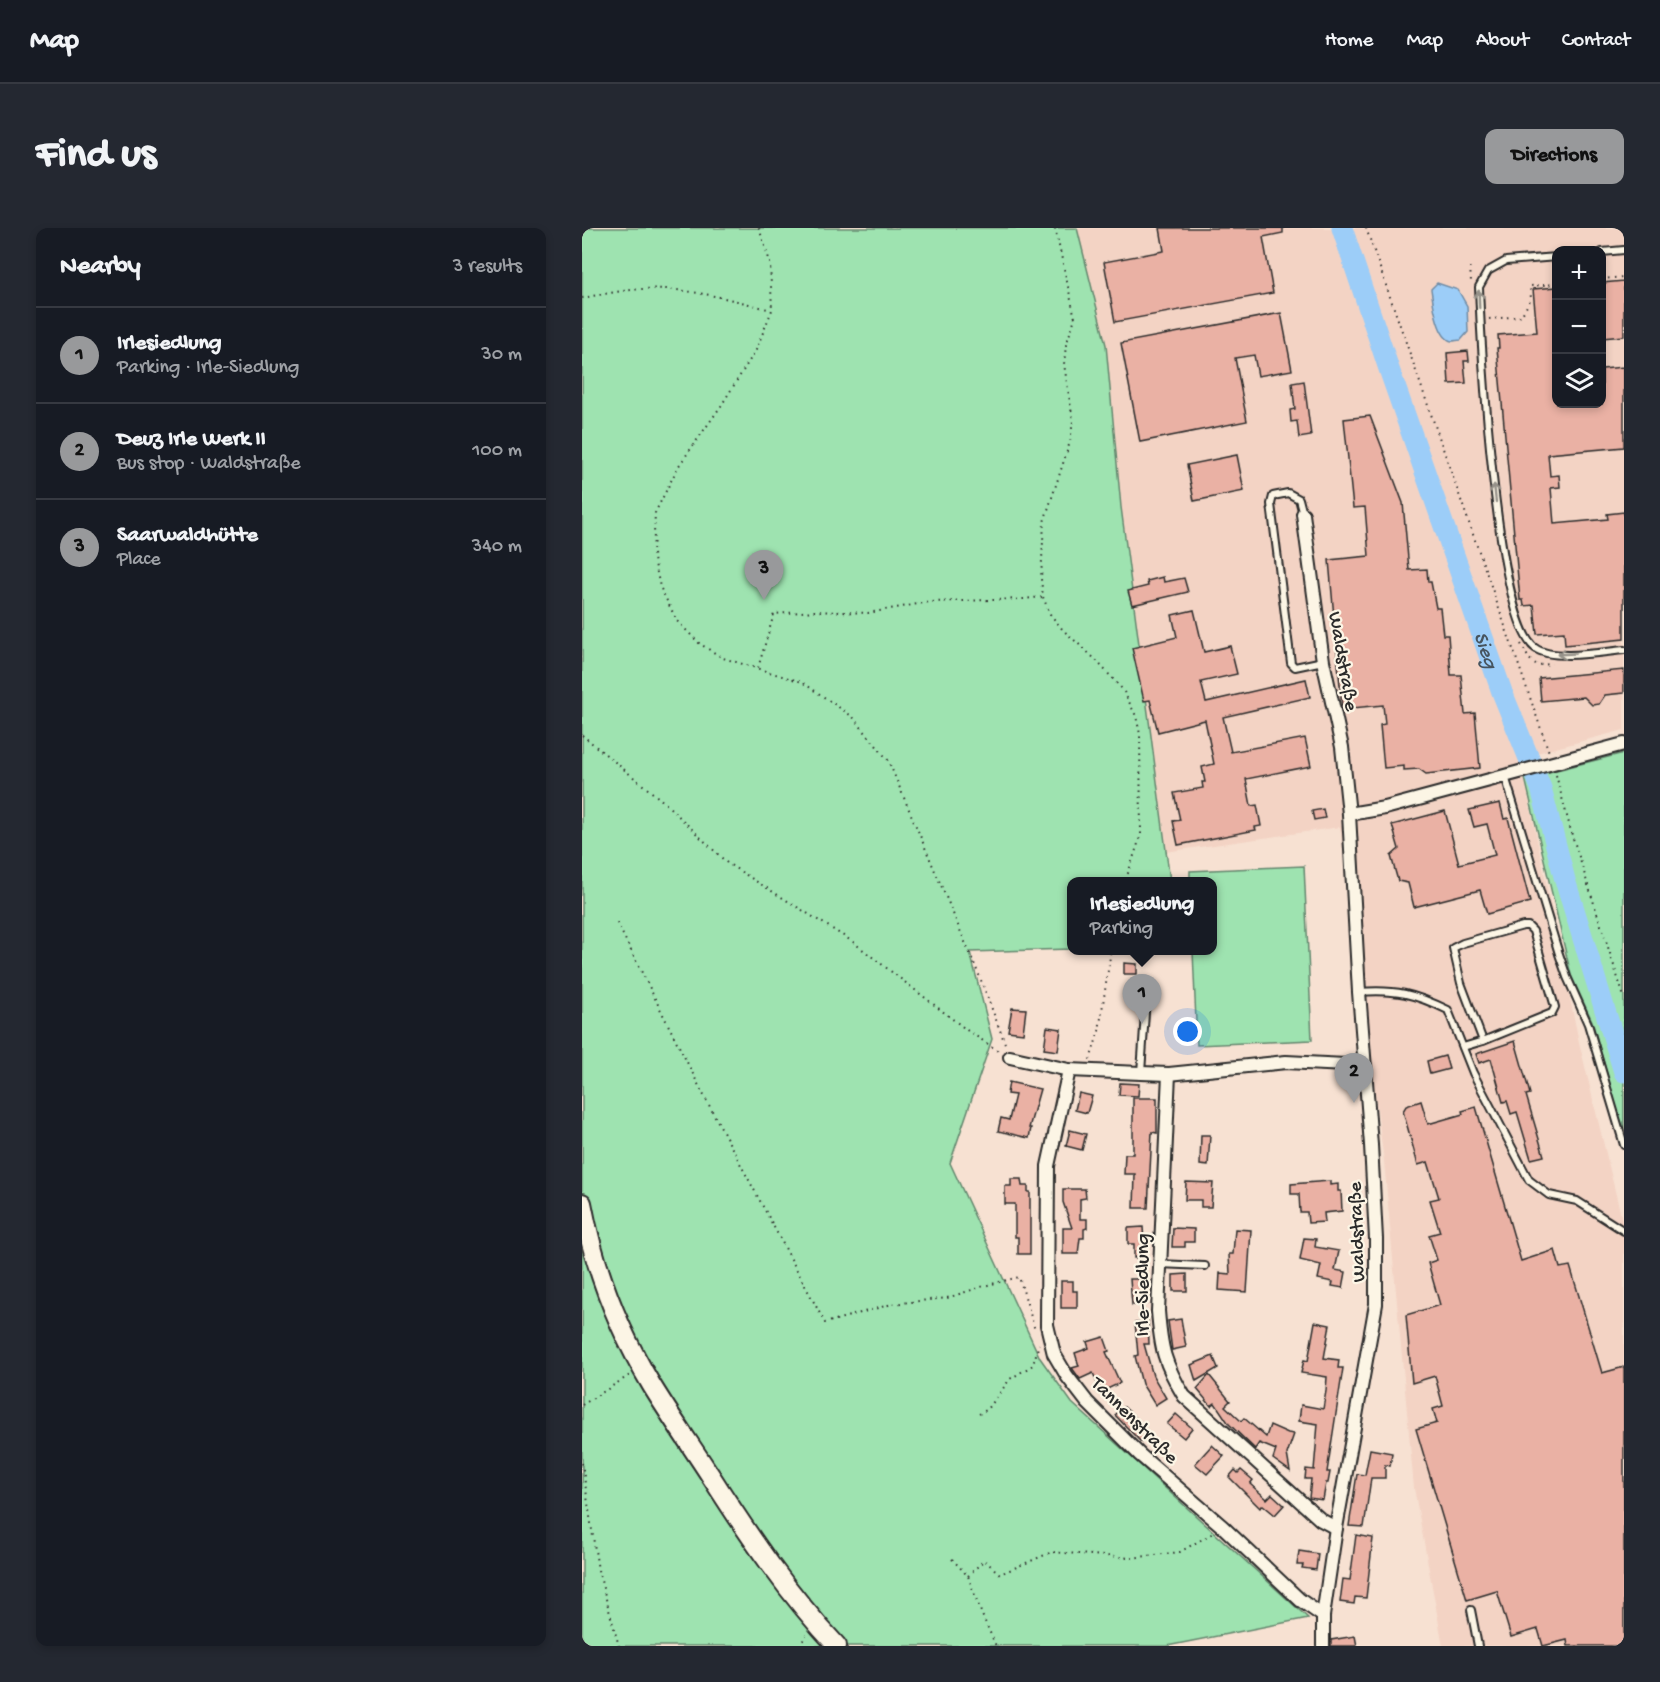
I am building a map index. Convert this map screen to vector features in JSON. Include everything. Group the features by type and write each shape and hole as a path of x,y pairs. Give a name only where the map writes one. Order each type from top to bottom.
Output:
{"main road":[{"path":"582,1203 602,1279 642,1367 725,1498 812,1619 837,1646"}],"street":[{"name":"Waldstraße","path":"1304,514 1323,661 1342,747 1349,814 1376,1239 1376,1304 1336,1528 1323,1616 1323,1646"},
{"path":"1349,814 1385,808 1624,744"},
{"path":"1010,1057 1069,1070 1141,1074 1169,1074 1286,1062 1365,1066"},
{"name":"Tannenstraße","path":"1069,1070 1048,1166 1047,1325 1054,1354 1087,1402 1140,1455 1223,1527 1300,1600 1323,1616"},
{"name":"Irle-Siedlung","path":"1169,1074 1159,1264 1160,1345 1170,1372 1184,1396 1321,1520 1336,1528"}],"lane":[{"path":"1606,252 1624,250"},
{"path":"1552,257 1506,261 1488,271 1479,287 1494,495 1509,587 1519,623 1532,647 1542,653 1556,655 1624,650"},
{"path":"1304,514 1299,499 1288,493 1273,496 1271,504 1291,663 1295,668 1323,661"},
{"path":"1505,776 1563,965 1588,1024 1624,1145"},
{"path":"1463,1047 1483,1041 1552,1013 1555,1007 1533,931 1528,926 1462,943 1453,948 1461,982 1483,1041"},
{"path":"1359,992 1387,990 1422,997 1448,1010 1473,1073 1529,1180 1549,1195 1577,1201 1624,1231"},
{"path":"1141,1074 1146,997"},
{"path":"1159,1264 1205,1266"},
{"path":"1471,1610 1478,1646"}],"path":[{"path":"759,228 770,262 772,310 756,350 721,406 678,467 655,513 653,554 660,587 677,621 700,644 723,658 802,682 853,717 888,760 979,975 1010,1057"},
{"path":"1055,228 1075,318 1066,345 1064,364 1073,421 1070,442 1044,522 1041,579 1043,597 1050,614 1123,690 1136,716 1140,734 1141,835 1127,877"},
{"path":"1366,228 1550,764 1624,997"},
{"path":"1606,279 1624,277"},
{"path":"1480,313 1484,313 1490,319 1521,316 1531,299 1530,286 1552,284"},
{"path":"582,298 611,292 664,289 727,298 772,310"},
{"path":"758,669 774,614 815,611 868,613 929,602 1023,600 1043,597"},
{"path":"1518,635 1529,659 1537,665 1558,663"},
{"path":"582,735 665,803 727,863 853,942 968,1031 1010,1057"},
{"path":"617,923 701,1090 825,1323 892,1304 947,1298 1019,1277 1036,1332"},
{"path":"1086,1072 1099,1030 1110,955"},
{"path":"979,1414 988,1409 1010,1379 1033,1365 1039,1344 1054,1354"},
{"path":"582,1405 642,1367"},
{"path":"582,1463 598,1570 619,1646"},
{"path":"968,1576 984,1560 1000,1574 1052,1552 1131,1558 1180,1552 1223,1527"},
{"path":"952,1559 968,1576 996,1646"}],"shaded area":[{"path":"1077,228 1624,228 1624,730 1522,757 1579,1042 1624,1228 1624,1646 1443,1646 1414,1488 1384,1161 1340,827 1165,852 1121,507 1106,345"}],"green space":[{"path":"582,228 1077,228 1106,345 1121,507 1169,877 1067,877 1067,949 970,952 992,1039 950,1163 1040,1358 1072,1403 1308,1618 1167,1646 582,1646"},
{"path":"1624,753 1624,1134 1592,1021 1571,975 1525,778"},
{"path":"1304,866 1312,1040 1197,1045 1193,955 1217,955 1217,877 1190,877 1190,871"}],"water":[{"path":"1437,283 1458,290 1467,306 1468,332 1461,340 1452,341 1447,338 1439,326 1431,289"}],"building":[{"path":"1160,228 1283,228 1283,233 1263,237 1273,293 1115,322 1104,262 1164,251"},
{"path":"1624,281 1624,336 1606,338 1606,283"},
{"path":"1552,287 1552,408 1606,408 1606,369 1624,367 1624,447 1548,454 1550,476 1559,475 1560,487 1551,488 1554,524 1608,519 1607,514 1624,512 1624,639 1565,645 1564,632 1537,634 1534,605 1524,606 1523,600 1520,600 1497,348 1499,348 1498,335 1537,332 1533,289"},
{"path":"1281,313 1292,370 1258,376 1254,355 1235,358 1247,421 1140,442 1121,343"},
{"path":"1468,351 1469,361 1464,361 1466,383 1449,384 1447,353"},
{"path":"1304,381 1311,436 1299,438 1297,421 1291,422 1290,410 1295,409 1292,383"},
{"path":"1370,416 1403,503 1409,570 1427,569 1428,582 1431,582 1436,608 1440,608 1443,635 1448,635 1451,675 1461,675 1465,714 1475,713 1480,768 1426,774 1419,769 1404,770 1404,766 1384,768 1380,725 1385,724 1383,705 1342,709 1329,560 1369,556 1365,507 1353,508 1344,419"},
{"path":"1237,455 1244,491 1194,501 1187,465"},
{"path":"1163,577 1164,582 1184,578 1188,592 1132,605 1128,591 1148,586 1147,581"},
{"path":"1194,610 1204,652 1230,646 1237,674 1201,682 1206,702 1306,679 1310,697 1223,717 1231,752 1305,738 1311,766 1246,779 1251,806 1257,805 1261,826 1255,827 1256,830 1178,845 1173,821 1180,820 1174,793 1203,788 1202,782 1205,782 1202,767 1214,764 1205,720 1158,732 1150,700 1144,701 1132,648 1177,637 1172,615"},
{"path":"1624,670 1624,693 1605,695 1599,704 1592,705 1584,697 1541,701 1539,678"},
{"path":"1500,803 1504,819 1508,818 1530,902 1487,914 1480,890 1414,907 1408,883 1398,881 1391,856 1399,849 1392,825 1445,811 1459,864 1495,855 1487,824 1474,827 1469,810"},
{"path":"1323,809 1325,818 1314,820 1312,811"},
{"path":"1124,963 1137,964 1137,974 1124,974"},
{"path":"1012,1008 1026,1009 1023,1033 1008,1031"},
{"path":"1047,1027 1061,1029 1058,1051 1044,1049"},
{"path":"1515,1041 1530,1094 1526,1095 1544,1156 1531,1159 1517,1112 1511,1114 1507,1101 1503,1102 1491,1059 1479,1063 1476,1054"},
{"path":"1445,1056 1449,1069 1430,1074 1427,1061"},
{"path":"1009,1082 1040,1089 1029,1128 1031,1128 1029,1138 998,1131 1001,1118 1009,1120 1015,1095 1007,1094"},
{"path":"1120,1083 1139,1084 1138,1096 1119,1095"},
{"path":"1079,1093 1092,1096 1087,1113 1075,1110"},
{"path":"1133,1098 1157,1098 1157,1133 1152,1132 1148,1208 1134,1208 1135,1174 1124,1174 1125,1154 1133,1154"},
{"path":"1421,1101 1428,1124 1463,1114 1462,1111 1476,1107 1521,1261 1555,1250 1560,1268 1570,1266 1602,1373 1624,1367 1624,1646 1568,1646 1567,1640 1543,1646 1538,1629 1511,1637 1497,1591 1467,1600 1416,1429 1437,1423 1433,1409 1443,1406 1435,1376 1412,1383 1406,1315 1440,1305 1428,1263 1437,1260 1429,1235 1440,1232 1430,1200 1439,1198 1428,1162 1418,1165 1403,1111 1406,1106"},
{"path":"1070,1130 1086,1134 1082,1150 1066,1146"},
{"path":"1201,1135 1210,1135 1208,1166 1200,1165"},
{"path":"1011,1179 1021,1179 1022,1186 1028,1186 1028,1192 1030,1192 1030,1254 1018,1254 1018,1237 1015,1237 1015,1204 1005,1204 1005,1186 1011,1186"},
{"path":"1330,1181 1330,1185 1338,1184 1338,1191 1341,1191 1342,1211 1324,1213 1325,1222 1308,1223 1307,1212 1300,1212 1299,1194 1291,1194 1291,1184"},
{"path":"1186,1182 1213,1183 1211,1207 1201,1207 1201,1200 1185,1200"},
{"path":"1063,1189 1085,1189 1086,1198 1080,1199 1080,1219 1087,1219 1087,1228 1084,1229 1084,1238 1080,1238 1078,1254 1063,1254 1063,1228 1072,1228 1063,1202"},
{"path":"1143,1227 1145,1257 1134,1258 1134,1244 1128,1244 1128,1228"},
{"path":"1173,1228 1194,1229 1194,1242 1185,1242 1185,1247 1172,1247"},
{"path":"1235,1229 1251,1230 1247,1292 1219,1290 1220,1273 1230,1274 1229,1254 1233,1254"},
{"path":"1304,1238 1316,1239 1315,1247 1339,1251 1335,1270 1346,1272 1343,1288 1332,1286 1333,1282 1318,1279 1321,1265 1300,1260"},
{"path":"1187,1274 1187,1291 1173,1291 1173,1275"},
{"path":"1130,1279 1146,1279 1147,1304 1132,1305"},
{"path":"1061,1281 1073,1281 1073,1291 1077,1291 1077,1308 1061,1308"},
{"path":"1181,1319 1186,1347 1172,1350 1168,1321"},
{"path":"1148,1321 1149,1344 1144,1344 1153,1376 1166,1398 1155,1405 1142,1384 1135,1356 1138,1355 1135,1322"},
{"path":"1315,1322 1330,1325 1324,1358 1339,1360 1338,1368 1343,1368 1327,1472 1330,1472 1323,1500 1309,1498 1311,1479 1305,1479 1306,1469 1314,1470 1318,1424 1299,1421 1301,1405 1323,1409 1326,1391 1327,1377 1301,1373 1304,1360 1308,1361"},
{"path":"1104,1337 1109,1351 1106,1352 1120,1383 1101,1392 1093,1373 1080,1379 1072,1368 1079,1366 1075,1353 1089,1348 1087,1342"},
{"path":"1213,1356 1218,1368 1196,1381 1191,1365"},
{"path":"1209,1375 1230,1401 1225,1406 1241,1421 1244,1418 1266,1437 1270,1425 1294,1434 1287,1454 1290,1471 1273,1459 1276,1450 1259,1443 1255,1449 1229,1424 1215,1403 1211,1406 1197,1389"},
{"path":"1124,1407 1148,1433 1141,1442 1115,1415"},
{"path":"1176,1414 1192,1428 1184,1438 1167,1424"},
{"path":"1212,1445 1224,1456 1207,1474 1195,1464"},
{"path":"1370,1449 1392,1453 1390,1466 1385,1465 1385,1478 1371,1478 1364,1527 1349,1526 1357,1474 1365,1475"},
{"path":"1235,1470 1238,1473 1241,1470 1253,1480 1250,1484 1267,1499 1272,1494 1284,1505 1275,1515 1263,1505 1260,1508 1229,1477"},
{"path":"1356,1535 1373,1538 1366,1598 1355,1597 1354,1604 1340,1602 1343,1579 1350,1580"},
{"path":"1299,1551 1318,1554 1316,1570 1297,1565"},
{"path":"1355,1636 1357,1646 1331,1646 1331,1640"}],"waterway":[{"name":"Sieg","path":"1342,228 1502,692 1541,788 1565,880 1624,1072"}],"place":[{"name":"Saarwaldhütte","path":"764,600"},
{"name":"Irlesiedlung","path":"1142,1024"},
{"name":"Deuz Irle Werk II","path":"1354,1103"}]}
